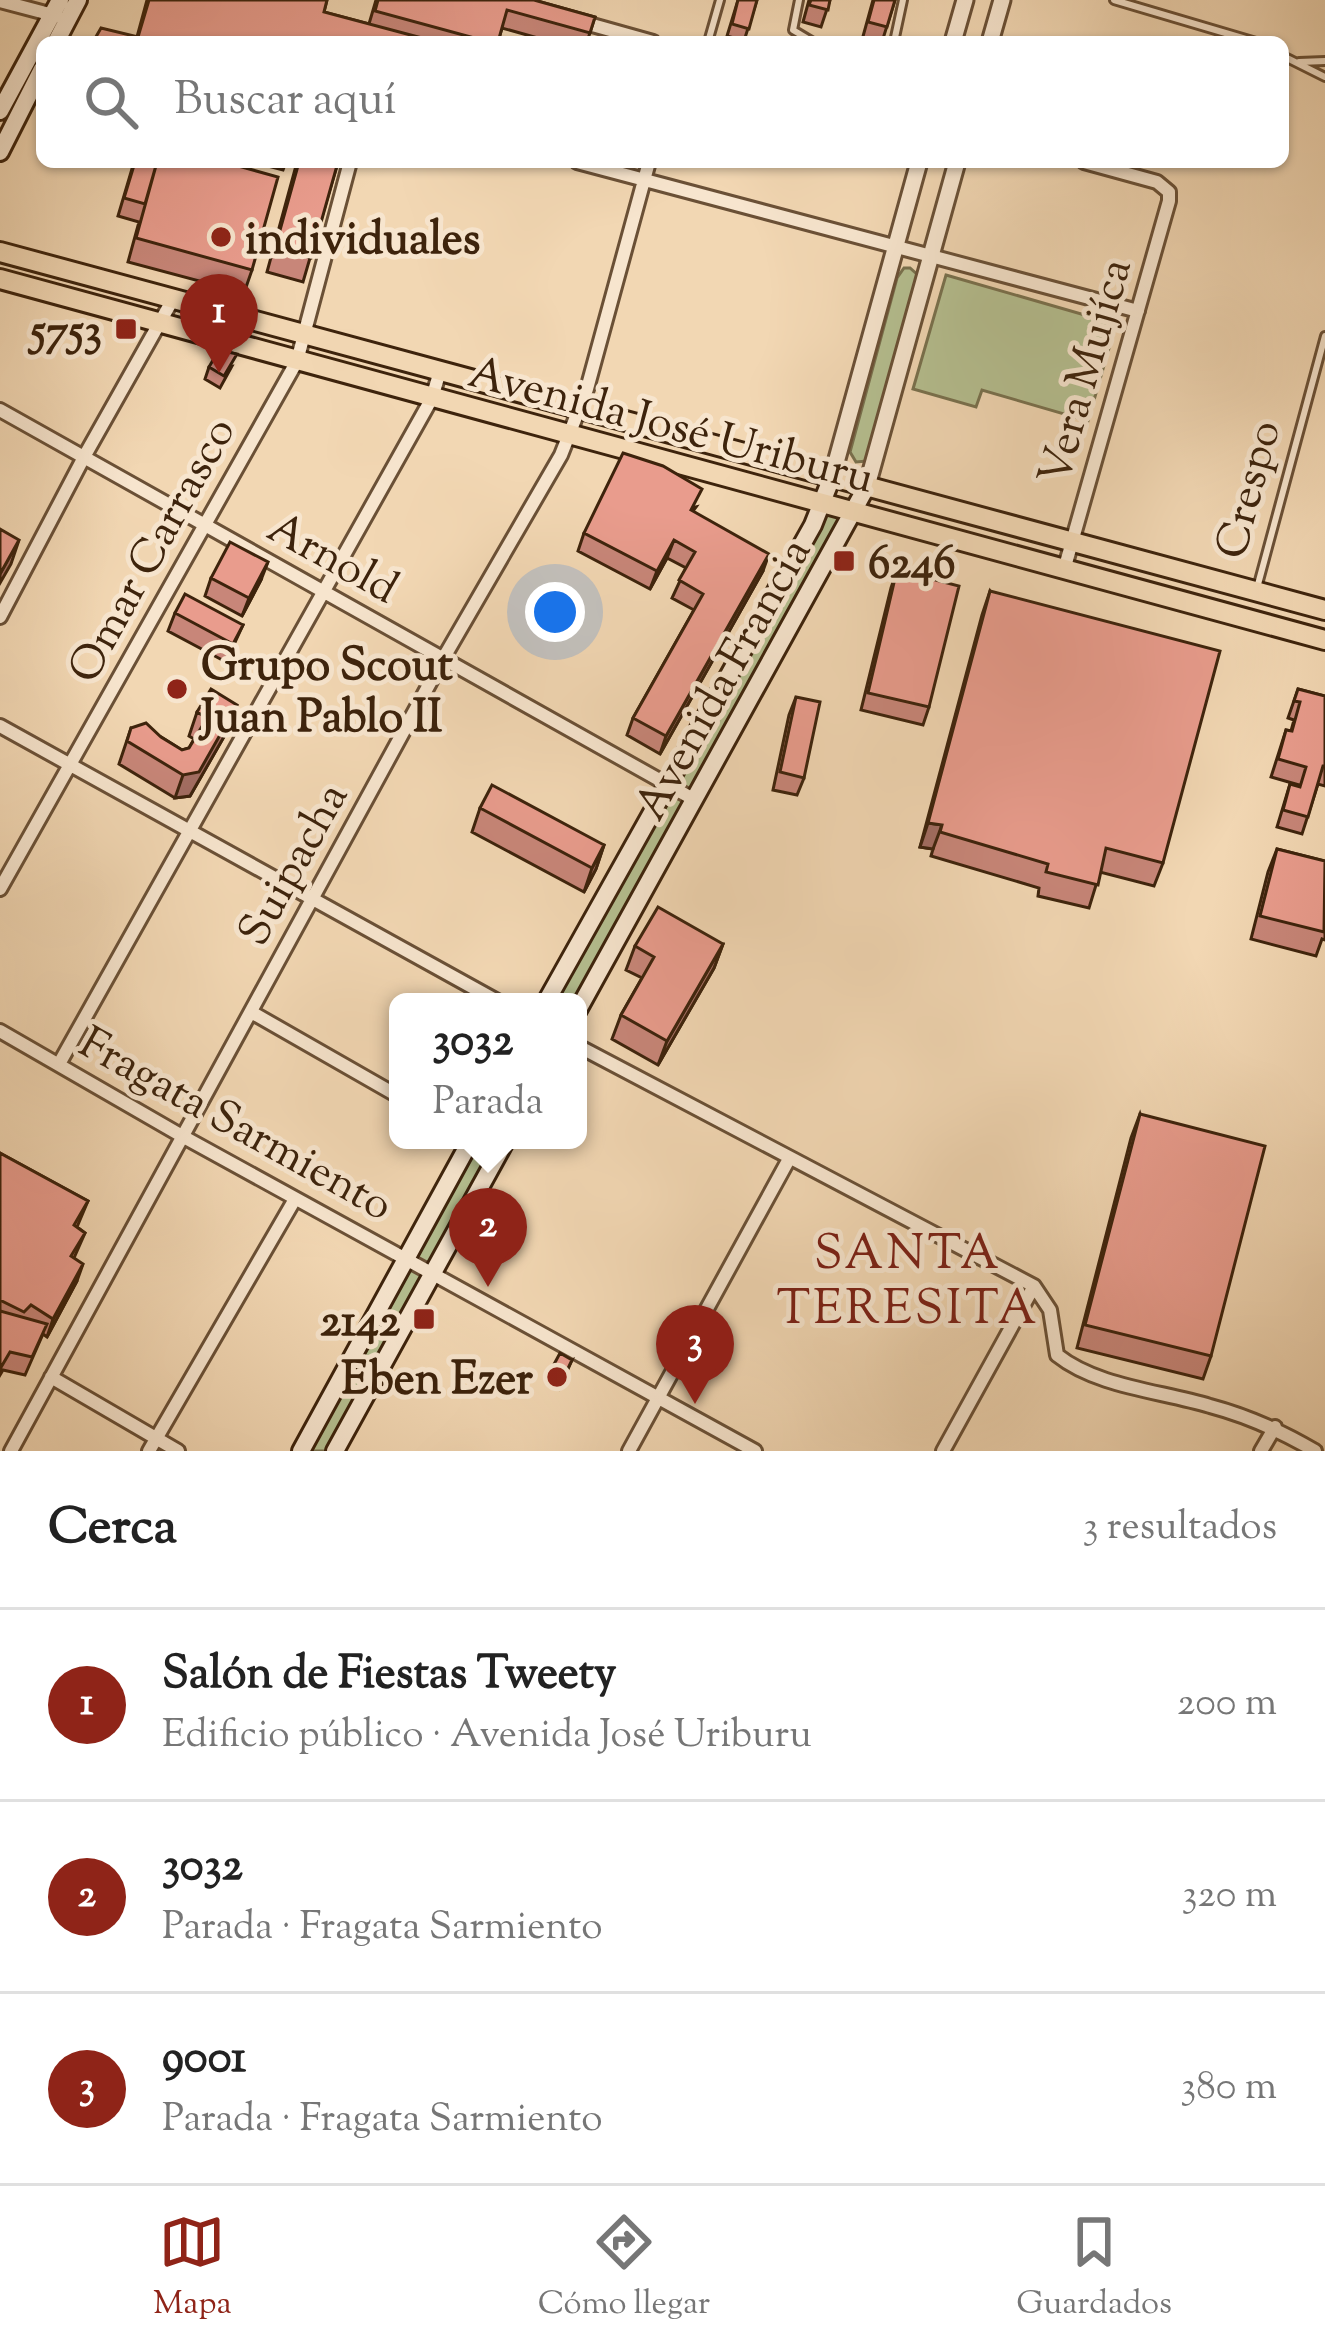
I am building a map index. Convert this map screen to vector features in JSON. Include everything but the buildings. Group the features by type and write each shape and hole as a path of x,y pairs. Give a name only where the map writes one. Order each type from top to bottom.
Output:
{"main road":[{"path":"60,11 77,0"},
{"path":"0,111 36,51"},
{"path":"0,152 36,81"},
{"name":"Avenida José Uriburu","path":"0,252 1325,610"},
{"name":"Avenida José Uriburu","path":"0,279 1325,640"},
{"name":"Avenida Francia","path":"551,993 822,505 832,477"},
{"name":"Avenida Francia","path":"587,994 867,486"},
{"path":"301,1451 466,1149"},
{"path":"335,1451 501,1149"}],"street":[{"path":"955,36 965,0"},
{"path":"992,36 1002,0"},
{"path":"0,1 60,11"},
{"path":"566,18 631,36"},
{"name":"Omar Carrasco","path":"0,889 297,361 348,168"},
{"path":"599,168 1138,311"},
{"name":"Suipacha","path":"11,1451 443,658 561,455 580,409 647,168"},
{"name":"Avenida Francia","path":"832,477 917,168"},
{"name":"Avenida Francia","path":"867,486 955,168"},
{"name":"Vera Mujíca","path":"1064,570 1169,192 1156,182 1106,168"},
{"path":"0,617 173,299"},
{"path":"59,1064 432,398 440,371"},
{"name":"Arnold","path":"0,410 695,800"},
{"path":"1248,619 1256,591"},
{"path":"0,726 483,993"},
{"path":"251,1012 389,1091"},
{"name":"Fragata Sarmiento","path":"0,1031 754,1451"},
{"path":"587,1051 1034,1286 1050,1310 1057,1354 1076,1370 1275,1427 1315,1451"},
{"path":"629,1451 789,1160"},
{"path":"152,1445 295,1199"},
{"path":"944,1451 1034,1286"},
{"path":"51,1377 152,1445 178,1451"},
{"path":"1262,1451 1275,1427"}],"lane":[{"path":"710,36 720,0"},
{"path":"799,0 793,30 803,36"},
{"path":"894,36 903,0"},
{"path":"1114,0 1236,36"},
{"path":"1289,59 1325,77"},
{"path":"1296,62 1325,61"},
{"name":"Crespo","path":"1256,591 1325,336"}],"green space":[{"path":"904,268 919,276 867,461 856,462 850,452 897,278"},
{"path":"946,275 1116,324 1088,421 982,390 976,407 913,389"},
{"path":"822,505 854,513 583,993 551,993"},
{"path":"466,1149 501,1149 335,1451 301,1451"}],"place":[{"name":"individuales","path":"221,237"},
{"name":"5753","path":"126,329"},
{"name":"Salón de Fiestas Tweety","path":"219,373"},
{"name":"6246","path":"844,561"},
{"name":"Grupo Scout Juan Pablo II","path":"177,689"},
{"name":"3032","path":"488,1287"},
{"name":"2142","path":"424,1319"},
{"name":"Eben Ezer","path":"557,1377"},
{"name":"9001","path":"695,1404"}],"district":[{"name":"SANTA TERESITA","path":"908,1278"}]}
